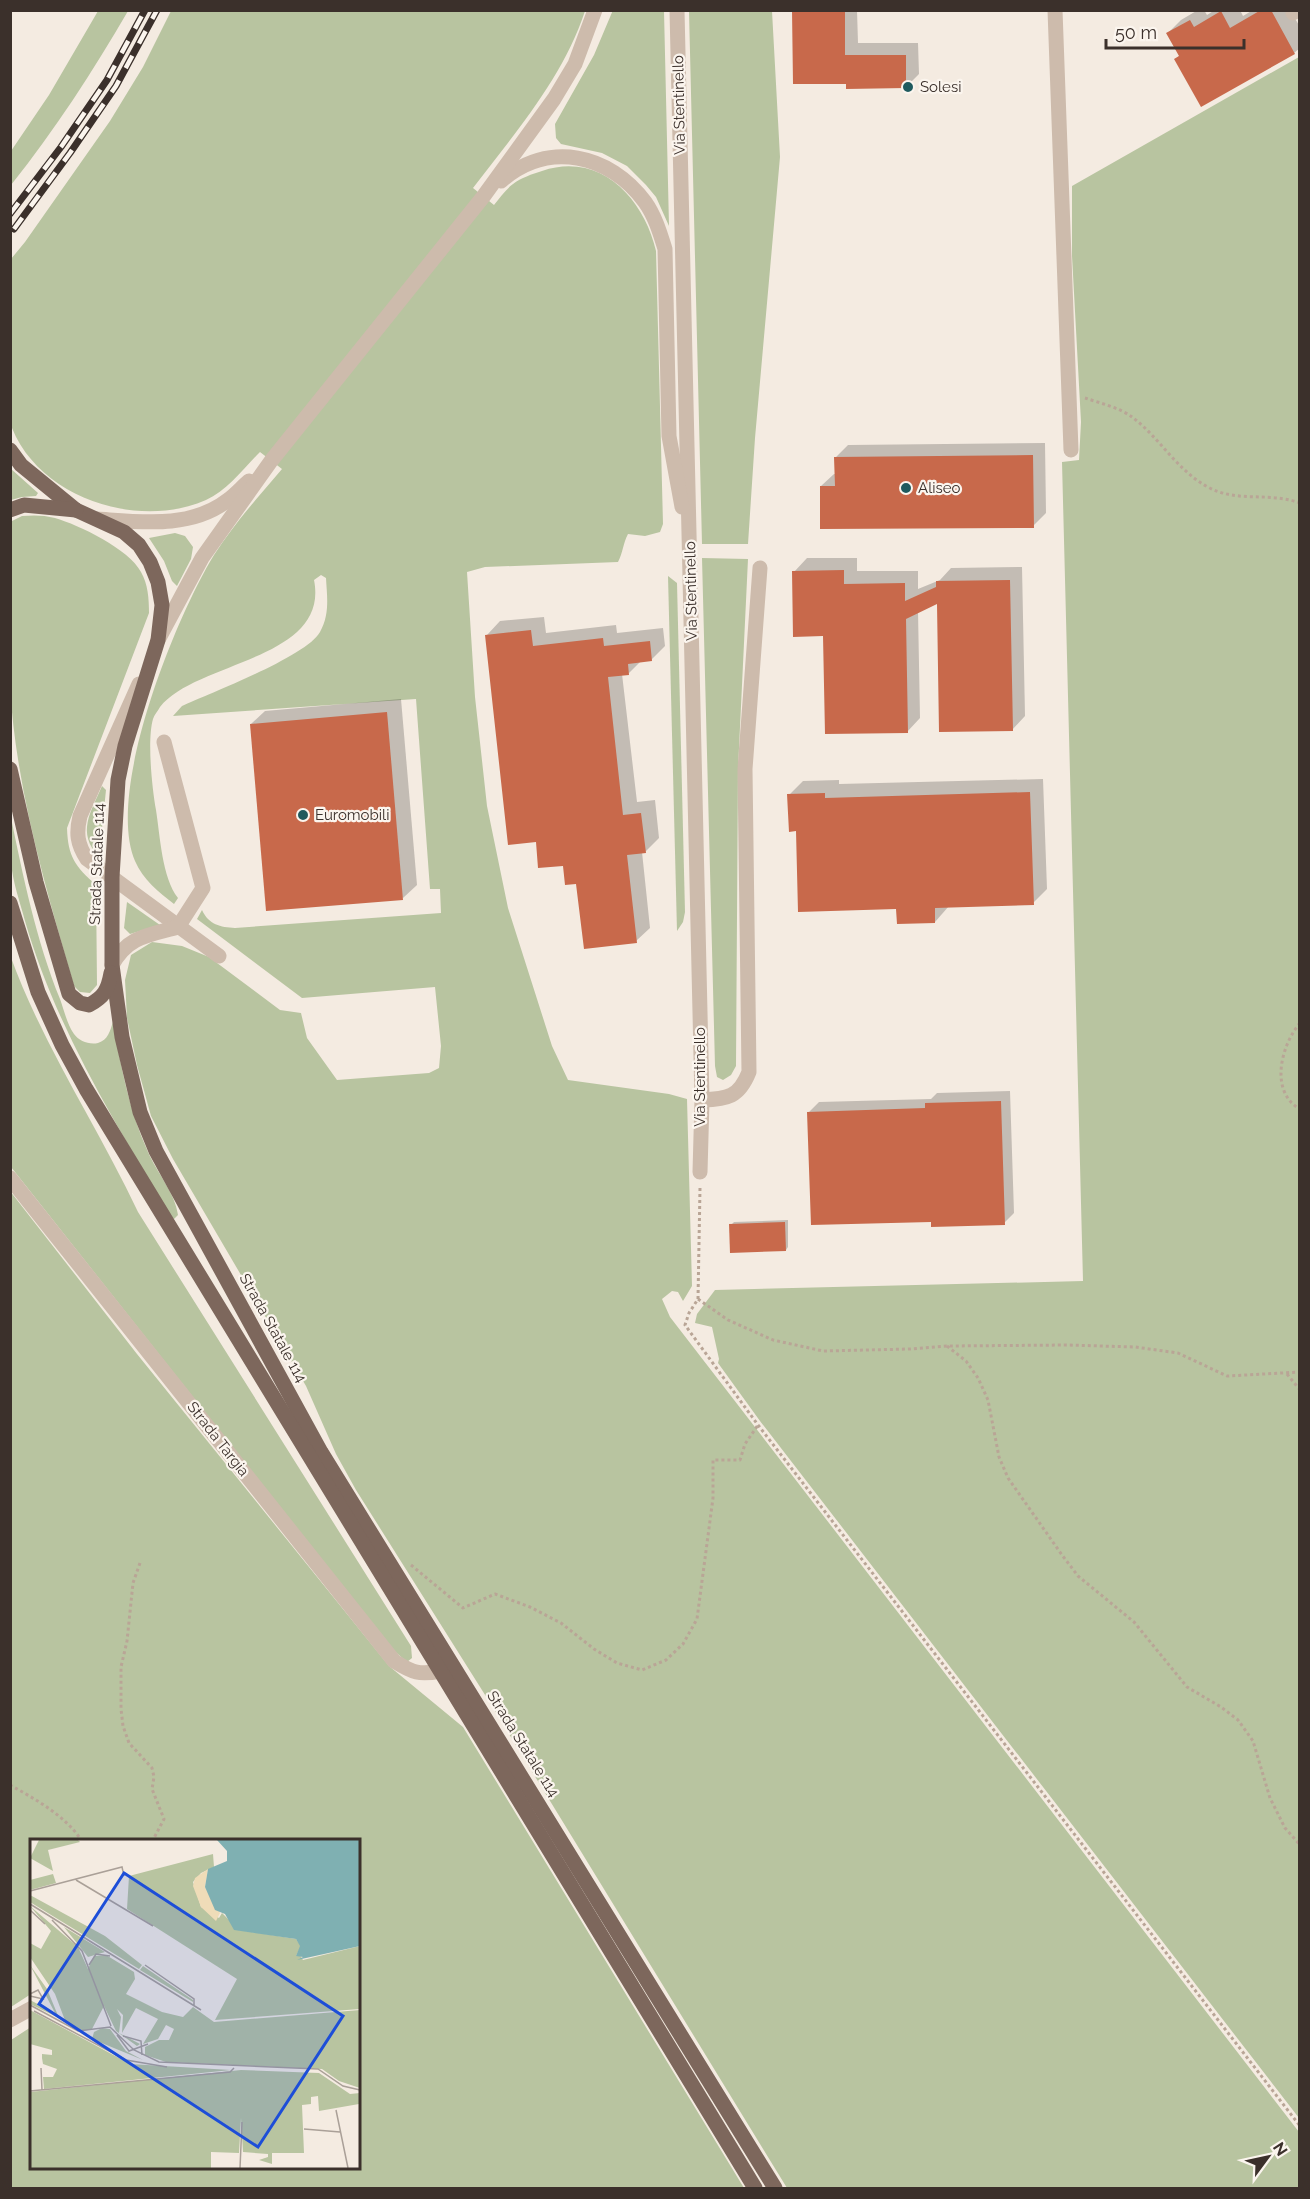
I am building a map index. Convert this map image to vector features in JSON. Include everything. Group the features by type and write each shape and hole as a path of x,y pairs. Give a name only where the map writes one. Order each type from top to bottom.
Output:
{"main road":[{"name":"Strada Statale 114","path":"10,450 21,465 76,510 124,532 139,545 150,562 158,582 162,605 158,640 125,746 118,780 112,877 112,965 122,1038 140,1112 156,1151 321,1452 775,2188"},
{"path":"10,510 24,505 76,510"},
{"path":"10,769 36,882 69,994 80,1003 89,1005 101,998 108,988 112,965"},
{"name":"Strada Statale 114","path":"10,903 38,992 62,1045 86,1089 754,2188"}],"street":[{"path":"158,640 202,558 271,460 483,197 554,99 575,64 595,10"},
{"name":"Via Stentinello","path":"677,10 702,1100 700,1172"},
{"path":"1055,10 1071,450"},
{"path":"483,197 511,172 530,161 555,156 598,163 632,185 647,204 657,224 665,249 669,436 691,557"},
{"path":"97,519 142,522 180,520 203,514 227,501 271,460"},
{"path":"702,1100 724,1099 742,1088 749,1072 745,769 760,568"},
{"path":"153,655 98,773 80,816 76,832 87,859 219,956"},
{"path":"112,965 119,952 130,942 178,927 203,888 164,742"},
{"name":"Strada Targia","path":"10,1178 394,1661 411,1671 422,1674 441,1671"},
{"path":"10,2020 30,2009"}],"path":[{"path":"1069,396 1099,402 1131,416 1192,478 1222,494 1236,497 1262,496 1299,503"},
{"path":"1299,1023 1282,1054 1282,1088 1295,1107 1299,1109"},
{"path":"700,1172 698,1299 685,1325 758,1425 1299,2126"},
{"path":"698,1299 728,1320 774,1340 823,1351 947,1346 1135,1347 1178,1353 1227,1376 1299,1372"},
{"path":"947,1346 966,1361 978,1378 988,1400 999,1457 1008,1478 1078,1576 1134,1622 1187,1687 1238,1720 1253,1741 1270,1798 1285,1828 1299,1845"},
{"path":"1287,1374 1299,1390"},
{"path":"389,1561 409,1562 463,1608 495,1594 530,1607 561,1623 594,1649 617,1663 642,1670 666,1659 683,1644 697,1618 713,1498 713,1460 740,1460 745,1444 758,1425"},
{"path":"140,1563 133,1583 127,1641 121,1667 121,1709 123,1726 129,1743 152,1768 154,1777 152,1790 164,1819 154,1839"},
{"path":"10,1785 42,1804 68,1825 80,1839"}],"green space":[{"path":"613,10 664,11 669,226 656,197 627,166 602,153 561,144 556,138 555,124 594,55"},
{"path":"98,11 128,11 73,100 11,185 11,151 49,95"},
{"path":"171,11 585,11 576,36 551,82 473,188 494,205 513,184 542,171 563,167 583,168 601,174 617,184 630,198 650,232 656,251 663,524 660,532 645,536 628,534 618,562 485,567 467,572 475,697 487,806 508,908 552,1046 568,1080 669,1094 687,1099 692,1286 683,1301 678,1292 672,1291 662,1299 670,1317 1299,2132 1299,2188 787,2188 487,1698 356,1490 336,1454 306,1386 173,1159 151,1116 127,1018 125,980 131,955 152,942 182,946 209,957 280,1010 301,1013 307,1038 337,1080 429,1073 439,1068 441,1046 435,987 302,998 197,919 202,910 208,919 216,924 235,928 441,913 440,889 430,889 416,699 173,716 182,706 278,663 312,642 320,632 327,612 326,578 321,575 314,580 313,607 302,627 282,643 257,656 201,679 178,692 160,707 151,728 151,764 162,856 168,879 178,898 174,904 147,880 135,861 128,830 129,792 149,705 164,661 181,619 214,555 282,469 260,452 214,496 179,508 151,511 122,509 94,502 68,489 45,473 26,452 12,428 10,419 11,259 110,121 143,67"},
{"path":"689,11 772,11 780,157 748,544 702,544"},
{"path":"1299,57 1299,2118 760,1421 718,1363 712,1327 695,1323 697,1314 715,1290 1083,1281 1062,462 1079,460 1081,422 1072,256 1072,186"},
{"path":"10,468 38,493 36,496 11,500"},
{"path":"22,516 55,518 102,539 135,563 148,592 149,613 67,828 69,846 74,860 96,885 97,985 90,993 80,992 74,986 53,913 26,801 13,725 9,666 10,522"},
{"path":"175,533 185,536 193,547 191,559 177,586 149,538"},
{"path":"702,558 748,559 738,769 736,1066 731,1075 723,1080 717,1077 715,1066"},
{"path":"668,576 677,583 685,912 683,922 677,931"},
{"path":"102,786 106,790 99,857 88,839 87,830 90,813"},
{"path":"10,813 37,931 68,1021 74,1034 88,1043 101,1042 110,1032 113,1022 131,1104 141,1136 176,1207 178,1215 174,1219 129,1147 70,1037 53,999 38,961 15,885 10,857"},
{"path":"127,902 160,925 130,934 124,928"},
{"path":"10,955 38,1021 138,1212 411,1646 412,1658 407,1662 392,1649 11,1167"},
{"path":"10,1191 137,1354 389,1666 463,1727 744,2188 11,2188 11,2040 30,2028 30,2169 360,2169 360,1839 30,1839 30,1995 11,2007"}],"building":[{"path":"792,10 845,10 845,55 906,55 906,88 846,89 846,84 793,84"},
{"path":"1261,10 1271,10 1295,54 1201,107 1174,59 1179,56 1166,33 1190,20 1194,27 1221,11 1230,28"},
{"path":"1033,455 1034,528 820,529 820,486 835,486 834,457"},
{"path":"844,570 844,584 905,583 905,601 936,587 936,581 1010,580 1013,731 939,732 937,604 906,619 908,733 825,734 823,636 793,637 792,571"},
{"path":"531,630 533,646 603,638 604,646 650,641 652,661 628,664 629,675 608,677 623,815 641,813 646,853 627,855 637,943 584,949 576,884 565,885 563,866 538,868 536,842 508,845 485,635"},
{"path":"387,712 403,900 266,911 250,724"},
{"path":"1030,792 1034,905 935,908 935,923 897,924 896,909 798,912 796,831 789,832 787,794 825,793 825,798"},
{"path":"1001,1101 1005,1225 931,1227 931,1222 811,1225 807,1112 925,1108 925,1103"},
{"path":"785,1222 786,1251 730,1253 729,1224"}],"railway":[{"path":"10,214 61,147 107,80 145,10"},
{"path":"14,229 116,86 157,10"}],"place":[{"name":"Solesi","path":"908,87"},
{"name":"Aliseo","path":"906,488"},
{"name":"Euromobili","path":"303,815"}]}
